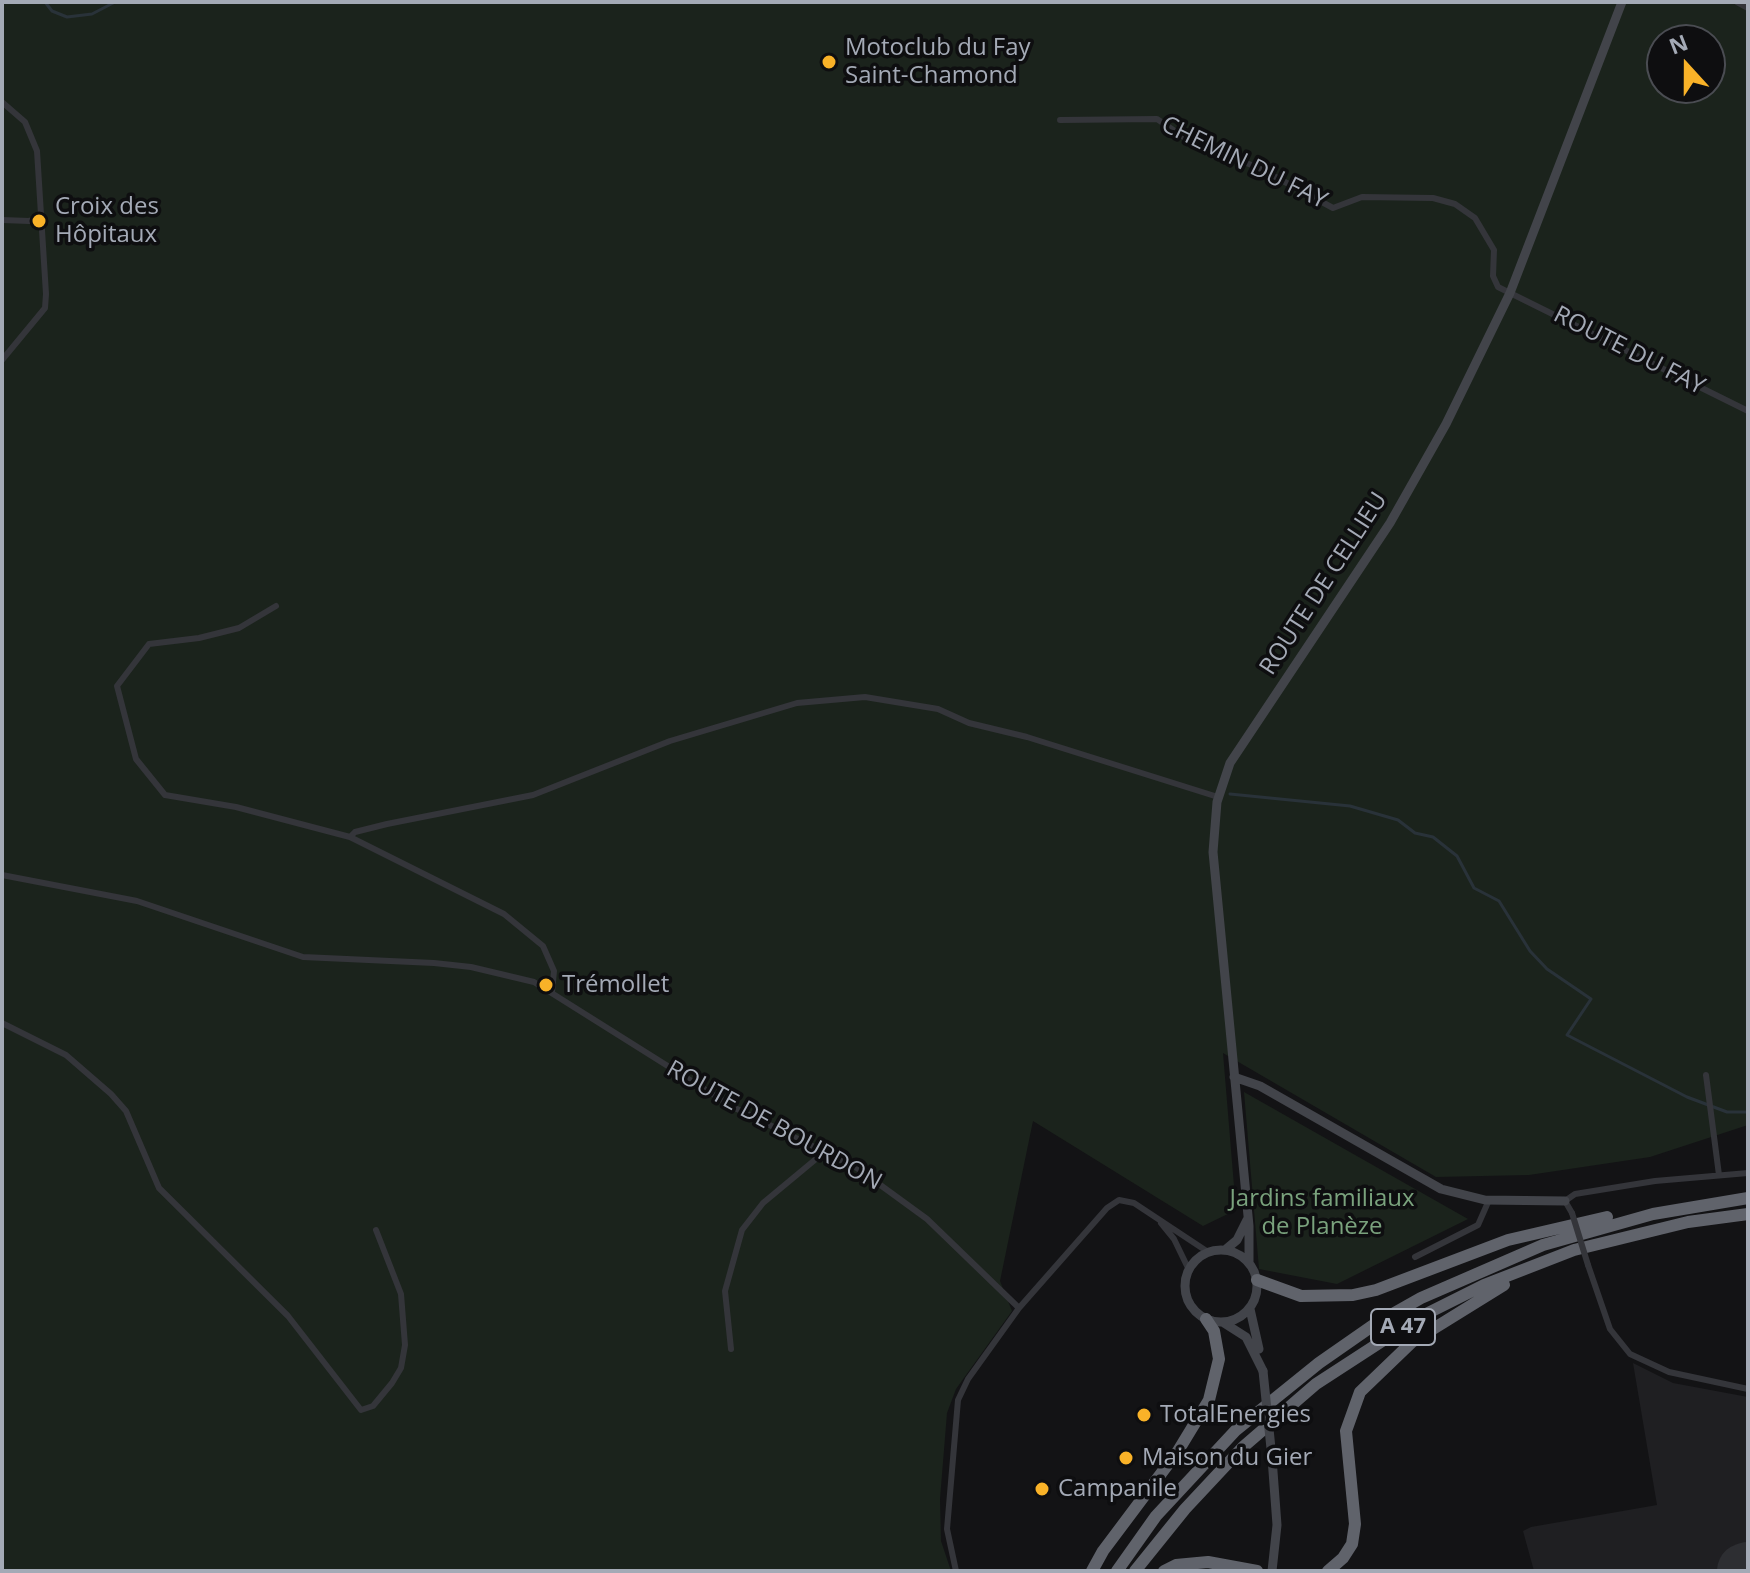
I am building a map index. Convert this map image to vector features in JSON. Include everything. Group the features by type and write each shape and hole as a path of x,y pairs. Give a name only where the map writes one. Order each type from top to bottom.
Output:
{"highway":[{"name":"A 47","path":"1117,1571 1156,1516 1212,1453 1277,1395 1345,1344 1421,1298 1499,1262 1630,1219 1748,1198"},
{"name":"A 47","path":"1135,1571 1226,1464 1316,1384 1416,1319 1484,1285 1544,1261 1630,1234 1748,1214"},
{"path":"1257,1280 1301,1296 1353,1295 1376,1290 1508,1240 1607,1217 1630,1219"},
{"path":"1328,1571 1343,1558 1352,1544 1355,1524 1346,1431 1360,1392 1412,1342 1544,1261"},
{"path":"1092,1571 1103,1551 1178,1451 1209,1400 1219,1359 1214,1331 1206,1319"},
{"path":"1164,1571 1188,1562 1257,1571"}],"main road":[{"name":"ROUTE DE CELLIEU","path":"1249,1262 1248,1217 1213,852 1218,797 1230,763 1390,523 1446,424 1510,293 1622,2"},
{"path":"1234,1077 1248,1080 1441,1189 1489,1200 1565,1201"},
{"path":"1248,1217 1237,1240 1225,1250 1208,1252 1189,1270 1185,1288 1187,1299 1206,1319 1224,1322 1246,1337 1263,1371"},
{"path":"1225,1250 1249,1262 1257,1280 1258,1291 1250,1309 1263,1371 1272,1458 1277,1525 1272,1571"},
{"path":"1224,1322 1250,1309"}],"street":[{"path":"1737,2 1748,8"},
{"path":"2,102 32,133 37,151 43,217 45,308 2,360"},
{"name":"CHEMIN DU FAY","path":"1060,120 1157,119 1188,140 1259,168 1333,208 1362,197 1433,198 1455,204 1475,218 1494,250 1494,282 1510,293"},
{"path":"2,220 29,221 43,217"},
{"name":"ROUTE DU FAY","path":"1510,293 1748,411"},
{"path":"276,606 239,628 199,638 149,644 117,686 132,752 165,795 236,807 350,837 524,927 550,959 554,971 552,992"},
{"path":"350,837 355,832 533,795 670,741 797,703 865,697 938,709 969,723 1027,737 1218,797"},
{"name":"ROUTE DE BOURDON","path":"2,875 137,901 303,957 471,967 534,982 699,1087 822,1154 857,1168 927,1219 1017,1311"},
{"path":"2,1023 66,1055 111,1094 126,1111 159,1188 288,1316 361,1410 373,1406 382,1397 404,1356 401,1294 382,1253 376,1230"},
{"path":"1706,1075 1719,1175"},
{"path":"731,1349 725,1291 742,1230 763,1203 822,1154"},
{"path":"1748,1173 1597,1190 1575,1194 1565,1201 1572,1213 1610,1329 1630,1354 1669,1372 1748,1389"},
{"path":"956,1571 947,1529 958,1400 968,1379 1017,1311 1112,1203 1127,1200 1208,1252"},
{"path":"1415,1257 1478,1225 1489,1200"},
{"path":"1156,1218 1174,1239 1189,1270"}],"shaded area":[{"path":"1633,1363 1673,1383 1748,1397 1748,1571 1534,1571 1523,1531 1531,1527 1657,1505"}],"green space":[{"path":"2,2 1748,2 1748,1125 1650,1157 1529,1175 1436,1177 1223,1053 1236,1210 1203,1226 1033,1121 1000,1281 1012,1311 956,1389 947,1413 940,1499 941,1541 951,1571 2,1571"},
{"name":"Jardins familiaux de Planèze","path":"1244,1092 1468,1219 1337,1284 1259,1269"}],"waterway":[{"path":"45,2 52,11 67,17 92,14 115,2"},
{"path":"1230,794 1350,806 1398,820 1415,833 1433,837 1457,856 1474,888 1499,901 1530,951 1547,969 1591,999 1567,1035 1687,1097 1727,1112 1748,1112"}],"place":[{"name":"Motoclub du Fay Saint-Chamond","path":"829,62"},
{"name":"Croix des Hôpitaux","path":"39,221"},
{"name":"Trémollet","path":"546,985"},
{"name":"TotalEnergies","path":"1144,1415"},
{"name":"Maison du Gier","path":"1126,1458"},
{"name":"Campanile","path":"1042,1489"}]}
